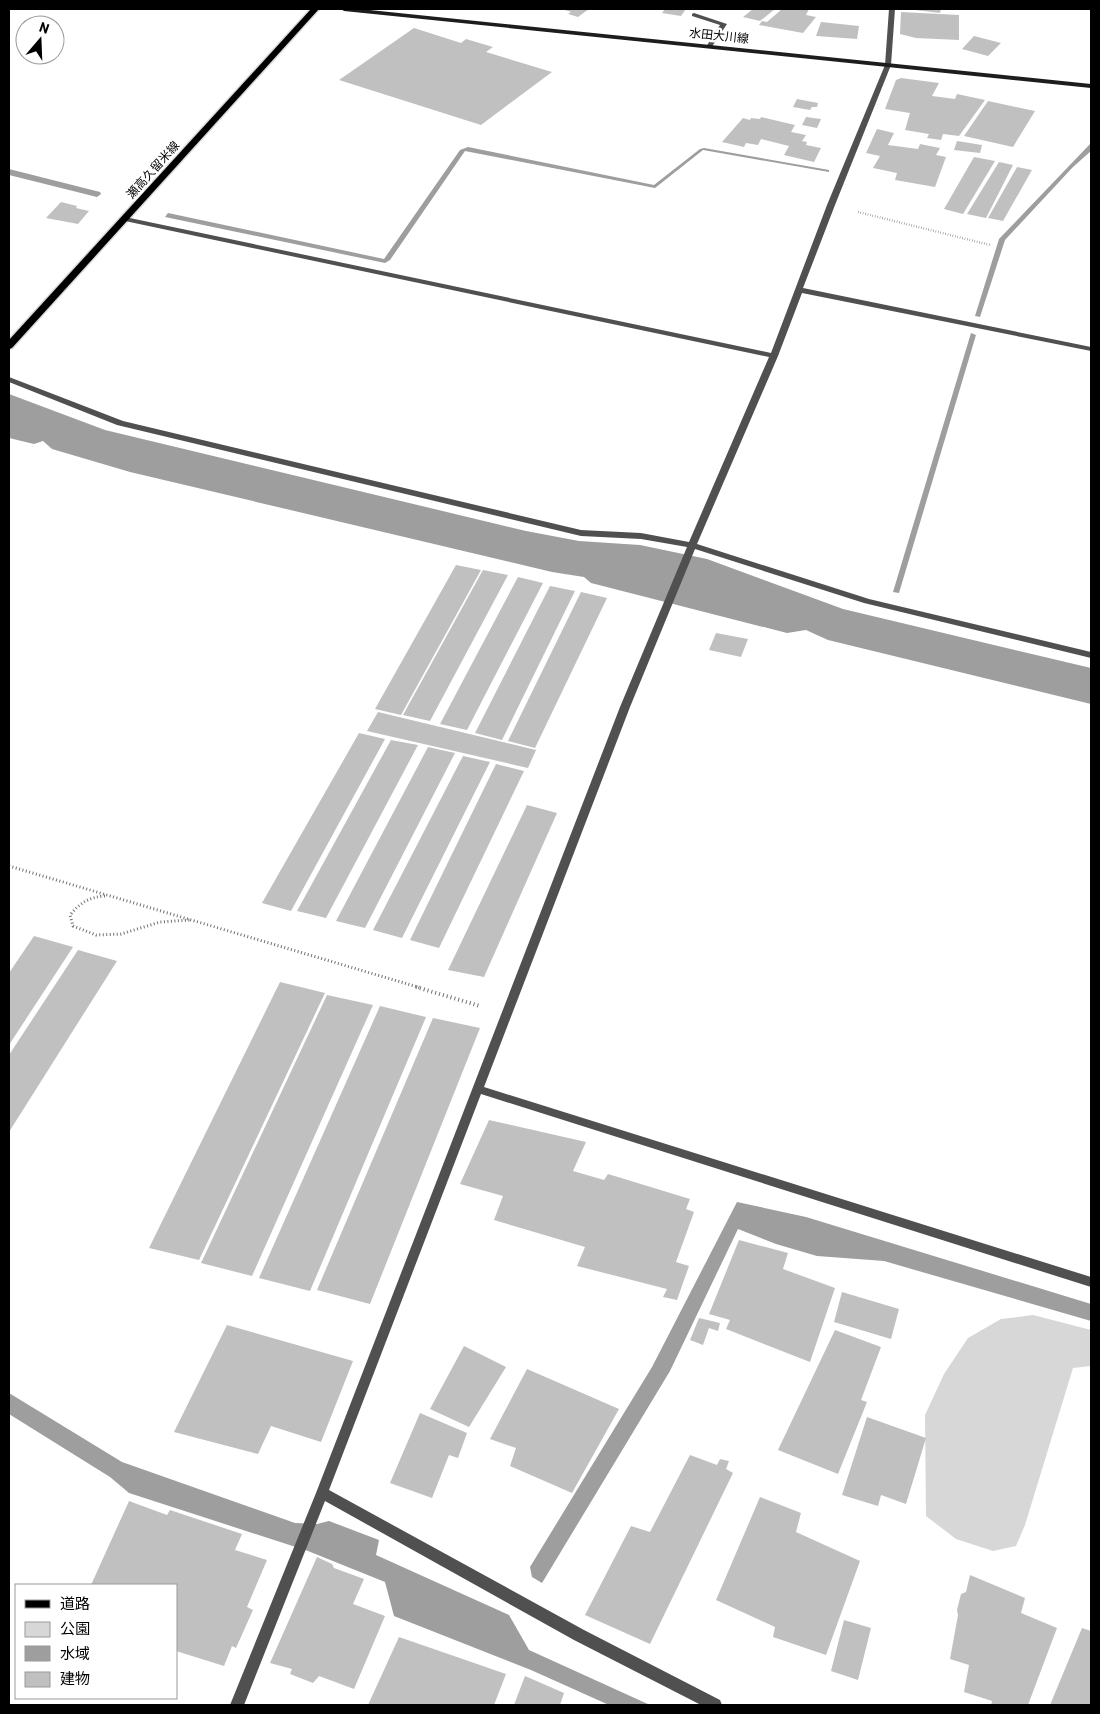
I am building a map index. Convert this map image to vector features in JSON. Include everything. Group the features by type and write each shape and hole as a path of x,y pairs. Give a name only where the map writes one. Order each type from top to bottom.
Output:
{"main road":[{"name":"瀬高久留米線","path":"9,346 315,9"},
{"name":"水田大川線","path":"344,9 1091,86"}],"street":[{"path":"237,1705 508,1015 626,707 690,549 774,356 831,205 888,65 892,9"},
{"path":"694,15 724,24 709,46"},
{"path":"125,219 774,356"},
{"path":"800,290 1091,349"},
{"path":"9,378 120,423 581,533 641,536 867,601 1091,656"},
{"path":"478,1089 1091,1282"},
{"path":"322,1492 579,1635 715,1705"}],"path":[{"path":"831,205 990,245"},
{"path":"9,866 508,1015"},
{"path":"110,895 92,896 79,903 70,915 73,926 96,935 121,934 160,922 194,920"}],"green space":[{"path":"1033,1315 1091,1330 1091,1366 1073,1368 1025,1525 1016,1546 993,1551 956,1539 926,1516 925,1415 944,1374 968,1338 1001,1319"}],"water":[{"path":"1091,143 1091,151 1073,167 1005,240 980,317 975,316 999,239"},
{"path":"468,147 654,185 700,149 704,148 829,170 829,172 703,150 655,188 465,151 390,260 385,263 165,217 168,213 384,259 460,150"},
{"path":"971,333 976,335 899,593 893,592"},
{"path":"9,394 105,430 526,531 579,541 640,545 707,559 843,609 1091,668 1091,704 828,640 806,630 787,633 591,583 584,577 552,572 130,472 52,449 43,441 34,444 9,438"},
{"path":"737,1202 806,1217 1091,1304 1091,1321 884,1261 817,1256 776,1244 738,1229 670,1371 542,1583 532,1577 530,1567 652,1367"},
{"path":"9,1393 122,1462 295,1523 317,1524 329,1521 379,1540 376,1555 509,1615 529,1650 650,1705 609,1705 531,1670 394,1616 385,1582 308,1551 129,1493 110,1477 9,1414"}],"building":[{"path":"562,9 589,9 578,17 568,14 571,12"},
{"path":"665,9 686,9 681,16 662,13"},
{"path":"753,9 775,9 760,21 743,17"},
{"path":"782,9 809,9 806,15 816,17 803,33 759,25 762,21 767,22"},
{"path":"907,9 941,9 940,13"},
{"path":"901,12 959,15 959,40 916,38 900,34"},
{"path":"821,22 859,26 857,39 816,36"},
{"path":"414,28 461,43 466,39 493,47 486,52 552,72 481,125 339,80"},
{"path":"974,36 1001,43 988,56 962,49"},
{"path":"901,78 939,83 932,96 955,99 957,94 985,100 959,136 943,134 941,140 927,138 929,134 905,130 910,113 885,109 896,80"},
{"path":"797,99 818,103 817,107 812,107 810,110 793,107"},
{"path":"988,101 1035,111 1013,147 964,136"},
{"path":"761,117 795,125 791,132 806,135 802,141 807,142 806,145 821,148 814,162 784,155 789,146 761,139 758,145 746,143 744,147 722,142 743,118 750,120 751,118 760,119"},
{"path":"806,117 821,119 817,128 802,125"},
{"path":"877,129 894,133 888,145 918,149 920,144 940,148 936,155 946,157 935,187 895,180 897,173 873,168 880,156 866,153"},
{"path":"957,141 982,145 980,153 954,150"},
{"path":"974,157 995,161 963,214 944,209"},
{"path":"999,162 1013,165 986,218 967,214"},
{"path":"1017,167 1032,170 1003,221 988,218"},
{"path":"61,202 89,211 78,224 46,218"},
{"path":"456,565 481,570 401,715 375,709"},
{"path":"483,570 508,575 430,721 403,715"},
{"path":"518,577 543,583 467,730 440,724"},
{"path":"550,586 575,591 502,740 475,733"},
{"path":"581,592 607,598 535,748 508,741"},
{"path":"716,633 748,639 741,657 709,650"},
{"path":"378,712 536,750 528,768 367,731"},
{"path":"359,733 385,739 291,911 262,903"},
{"path":"391,740 418,745 326,918 297,911"},
{"path":"428,747 455,753 365,928 336,921"},
{"path":"463,756 490,762 402,938 373,930"},
{"path":"496,764 524,771 439,948 410,940"},
{"path":"527,805 557,813 484,977 448,970"},
{"path":"34,936 73,947 9,1045 9,973"},
{"path":"78,950 117,961 9,1132 9,1055"},
{"path":"280,982 325,993 199,1260 149,1248"},
{"path":"327,995 373,1005 252,1276 201,1263"},
{"path":"380,1006 426,1017 310,1291 259,1278"},
{"path":"433,1018 480,1028 370,1304 317,1290"},
{"path":"489,1120 586,1142 573,1171 604,1180 608,1174 690,1199 686,1209 694,1212 676,1262 689,1266 677,1300 663,1297 667,1289 577,1266 585,1247 494,1220 503,1196 460,1184"},
{"path":"739,1240 788,1253 783,1269 835,1288 810,1362 726,1329 730,1320 709,1314"},
{"path":"842,1292 899,1309 891,1339 834,1322"},
{"path":"699,1318 720,1323 718,1331 709,1328 703,1345 690,1340"},
{"path":"227,1325 353,1361 321,1442 271,1426 258,1454 174,1432"},
{"path":"835,1330 881,1347 861,1400 867,1402 838,1474 778,1450"},
{"path":"464,1346 506,1367 469,1427 430,1409"},
{"path":"527,1369 619,1409 572,1493 510,1466 516,1448 490,1439"},
{"path":"420,1413 467,1433 458,1458 449,1455 432,1498 390,1483"},
{"path":"867,1417 926,1438 906,1504 881,1495 878,1506 842,1495"},
{"path":"690,1455 717,1465 720,1459 729,1461 726,1469 733,1473 650,1644 585,1615 631,1526 650,1532"},
{"path":"760,1497 801,1513 796,1532 860,1561 826,1655 773,1637 775,1627 716,1600"},
{"path":"129,1501 167,1515 170,1510 242,1534 235,1550 267,1560 247,1607 253,1610 236,1648 232,1646 224,1666 178,1652 178,1584 91,1584"},
{"path":"317,1557 332,1564 334,1568 364,1579 353,1604 385,1616 354,1689 319,1676 313,1683 290,1674 292,1669 270,1663"},
{"path":"970,1575 1025,1598 1021,1613 1057,1628 1028,1705 991,1705 992,1701 964,1692 969,1665 950,1659 958,1615 957,1610 961,1594 966,1592"},
{"path":"844,1620 871,1628 858,1680 831,1671"},
{"path":"1082,1628 1091,1631 1091,1705 1050,1705"},
{"path":"399,1637 506,1674 494,1705 368,1705"},
{"path":"525,1676 564,1693 560,1705 514,1705"}],"waterway":[{"path":"9,172 97,194"}]}
